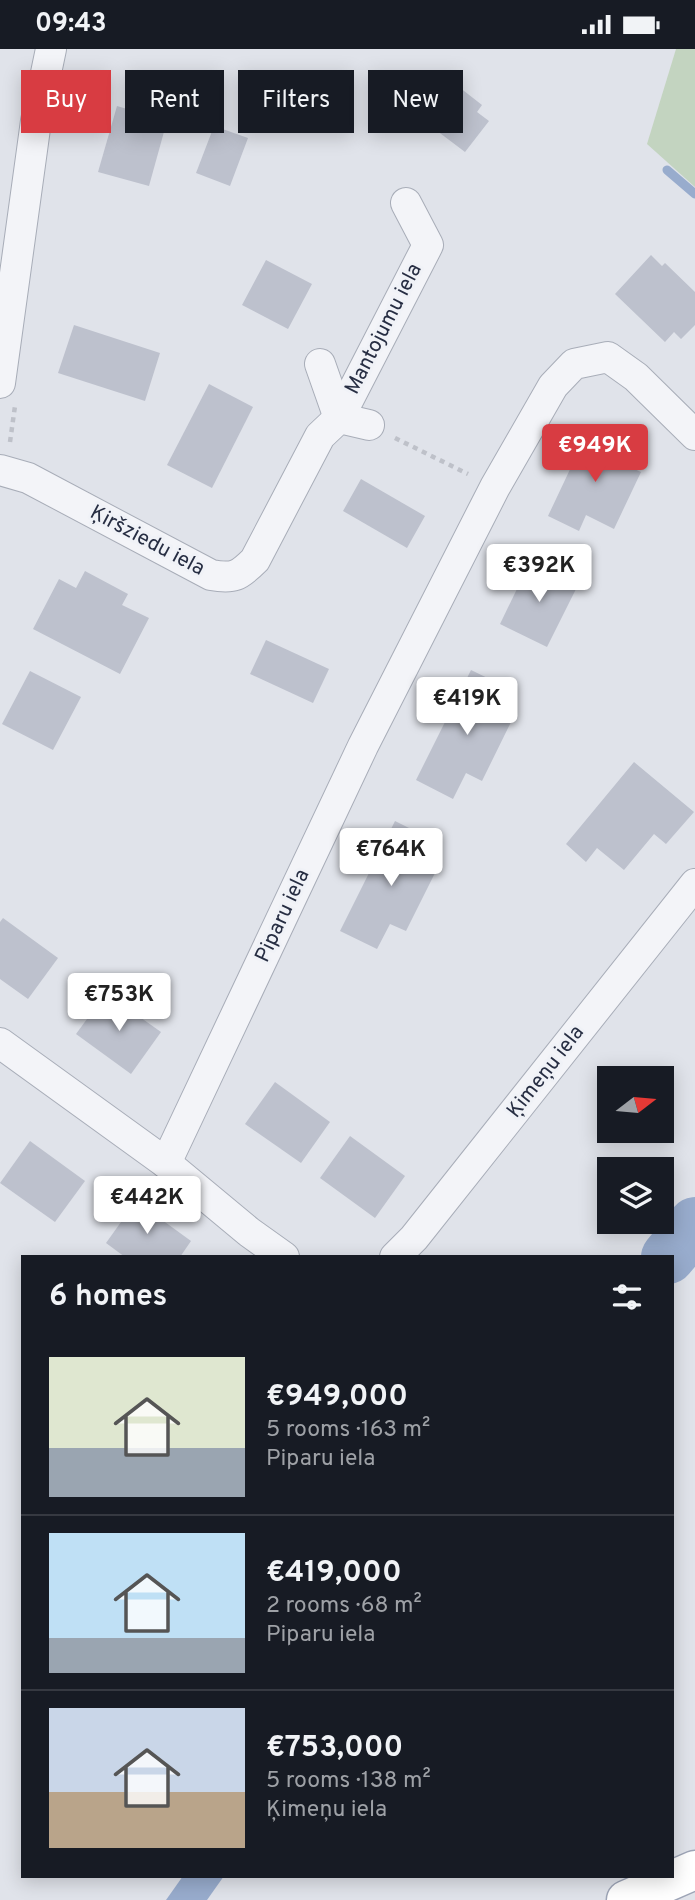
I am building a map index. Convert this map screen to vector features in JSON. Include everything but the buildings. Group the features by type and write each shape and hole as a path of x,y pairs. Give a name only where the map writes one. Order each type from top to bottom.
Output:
{"main road":[{"path":"626,1900 695,1870"}],"street":[{"path":"0,383 36,121 51,49"},
{"name":"Mantojumu iela","path":"338,418 428,245 406,203"},
{"name":"Piparu iela","path":"166,1163 363,746 495,487 553,386 574,364 608,357 636,377 695,435"},
{"path":"320,363 338,418 369,425"},
{"name":"Ķiršziedu iela","path":"0,470 28,478 211,575 240,575 256,560 320,436 338,418"},
{"name":"Ķimeņu iela","path":"397,1255 414,1238 695,884"},
{"path":"0,1043 166,1163 249,1232 281,1255"}],"path":[{"path":"369,425 495,487"}],"green space":[{"path":"676,49 695,49 695,187 647,144"}],"water":[{"path":"182,1878 223,1878 207,1900 166,1900"}],"waterway":[{"path":"667,170 695,194"},
{"path":"670,1255 695,1224"}]}
